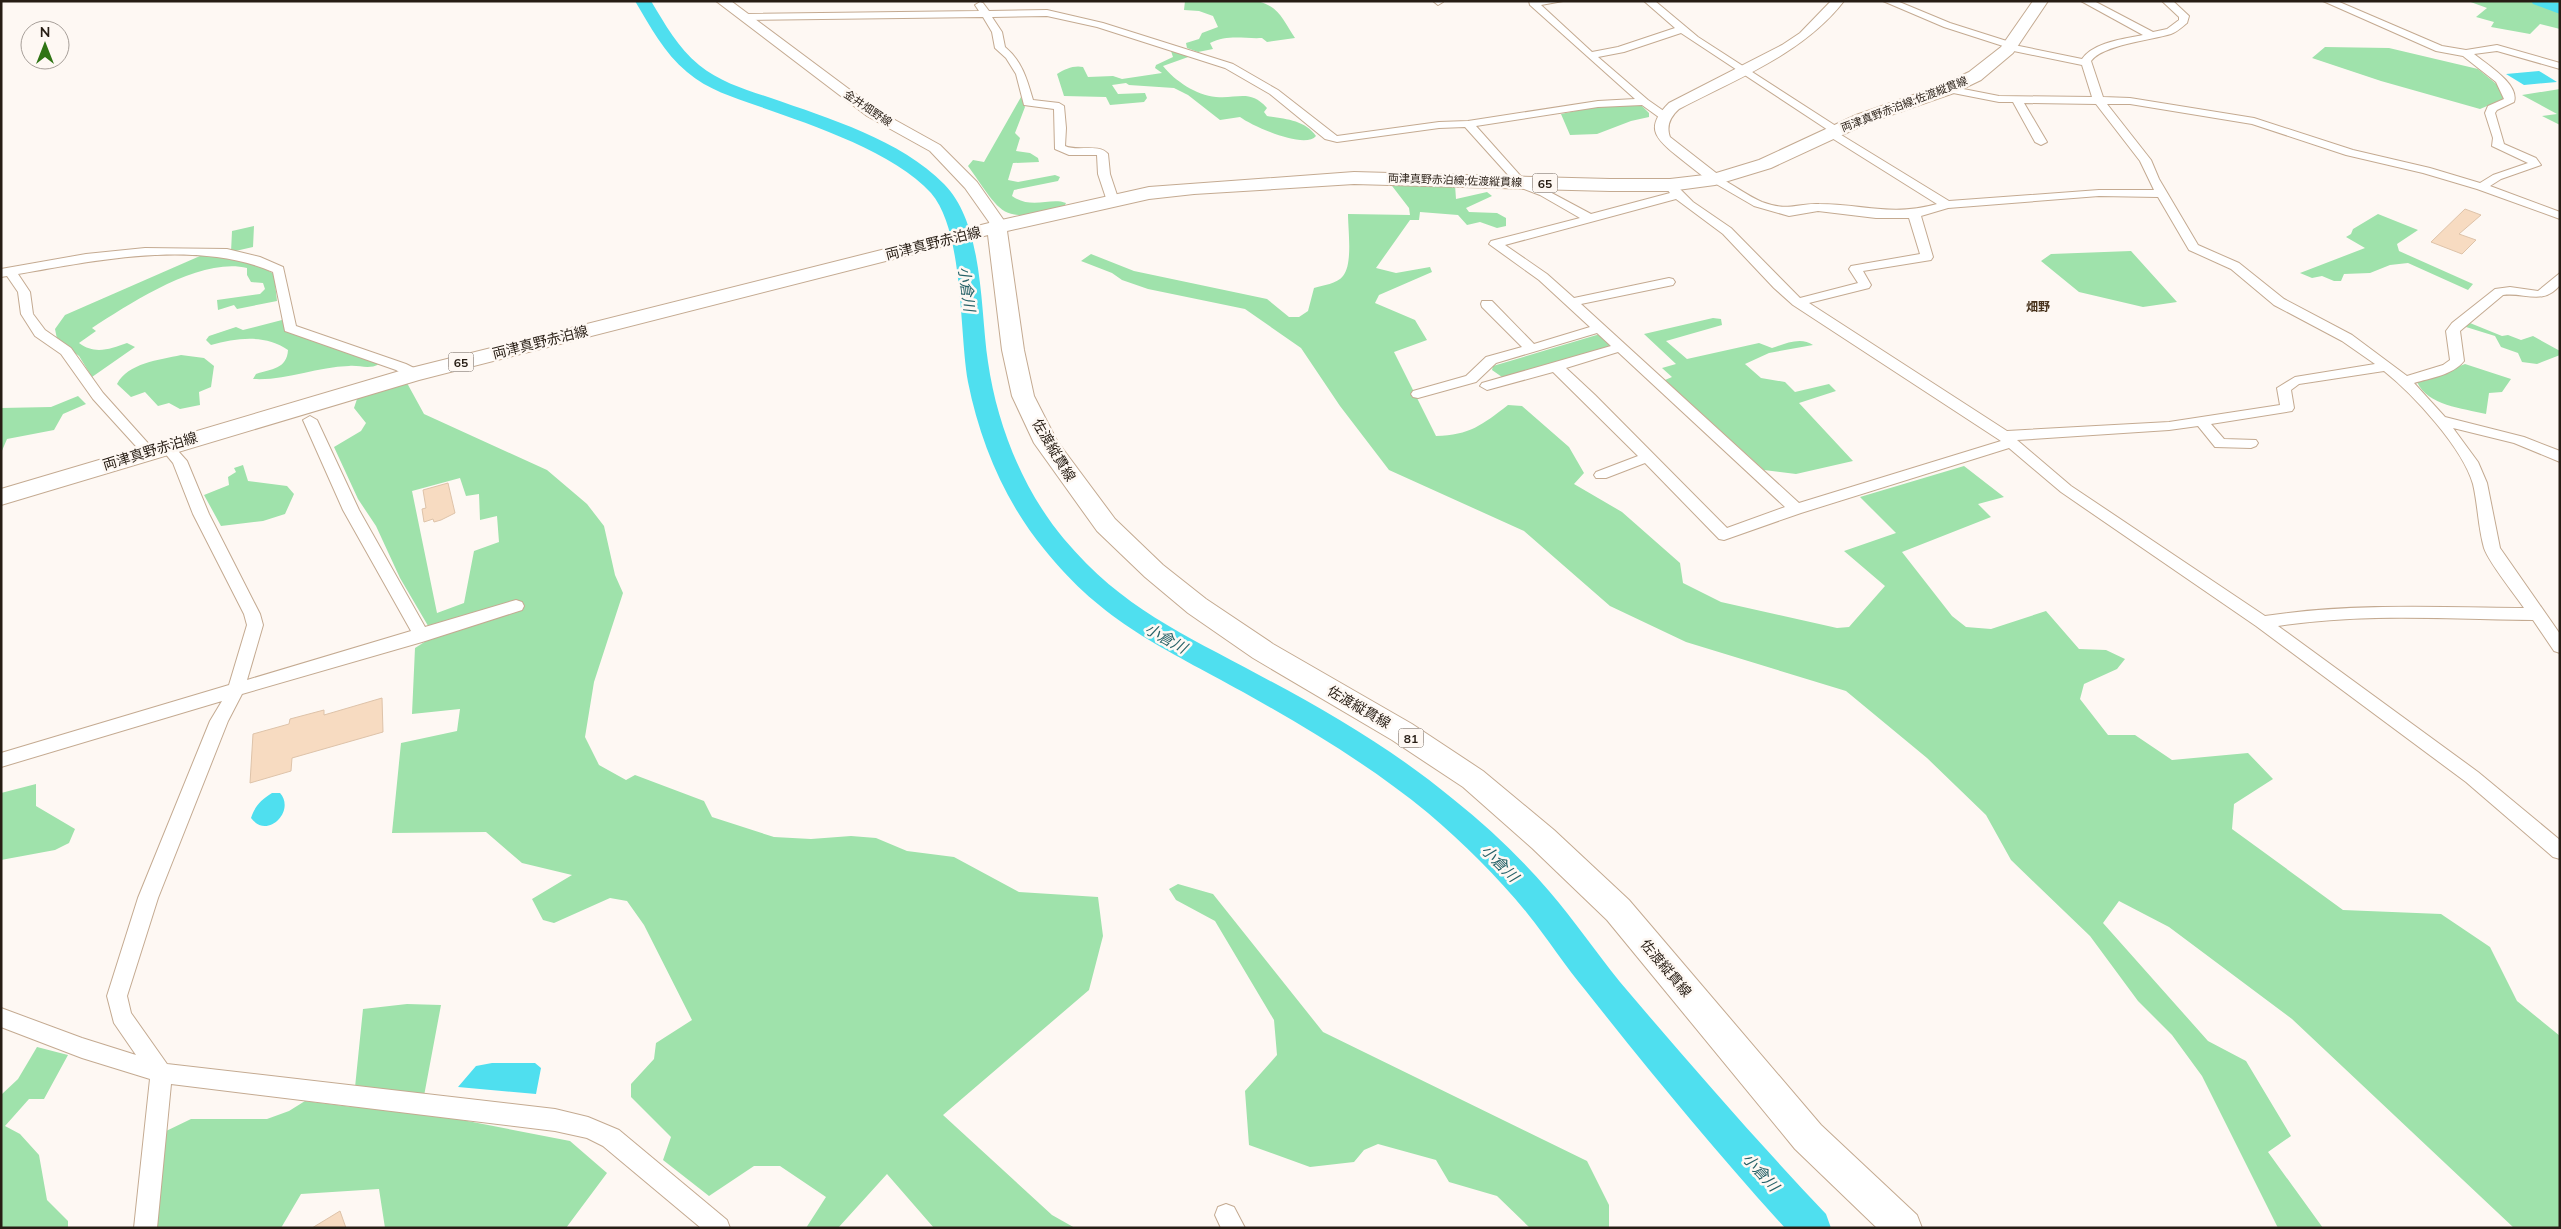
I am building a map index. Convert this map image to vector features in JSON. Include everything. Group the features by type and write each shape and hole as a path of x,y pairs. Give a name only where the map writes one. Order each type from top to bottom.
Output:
{"main road":[{"name":"金井畑野線","path":"722,1 872,113 935,148 947,158 971,185 997,222 992,229"},
{"name":"両津真野赤泊線;佐渡縦貫線","path":"992,229 1167,190 1332,178 1409,178 1674,190 1765,164 1833,132 1948,89 1985,70 2009,46 2041,1"},
{"name":"両津真野赤泊線","path":"1,497 157,449 411,375 992,229"},
{"name":"佐渡縦貫線","path":"992,229 999,256 1013,350 1023,396 1046,443 1106,526 1154,571 1197,606 1263,651 1402,732 1473,779 1543,839 1618,910 1808,1137 1904,1228"}],"street":[{"path":"978,1 997,32 1000,48 1010,56 1021,74 1028,102 1059,106 1061,128 1059,147 1070,152 1093,151 1102,154 1104,174 1113,201"},
{"path":"1558,1 1533,4 1644,102 1664,116"},
{"path":"1649,1 1682,29 1833,132 1947,205"},
{"path":"1838,1 1804,36 1786,48 1681,101 1664,116 1660,131 1664,139 1714,179 1758,204 1781,211 1818,207 1876,214 1915,214 1947,205 2057,198 2099,193 2162,194"},
{"path":"1888,1 1947,25 2009,46 2044,56 2086,63"},
{"path":"2086,1 2153,36"},
{"path":"2167,1 2184,16 2184,21 2170,31 2095,51 2090,55 2086,63 2098,99 2145,160 2153,179 2193,247 2235,266 2279,302 2347,338 2387,366 2405,381 2440,420 2471,462 2480,483 2492,549 2560,647"},
{"path":"2328,1 2440,49 2466,53 2497,48 2560,66"},
{"path":"744,17 985,12 1048,13 1100,25 1229,66 1274,92 1329,137 1336,139 1439,125 1468,124 1598,104 1644,102"},
{"path":"1590,55 1620,50 1682,29"},
{"path":"2466,53 2498,78 2510,95 2510,100 2492,108 2490,113 2498,138 2498,146 2532,160 2535,165 2497,177 2481,187"},
{"path":"1948,89 1974,95 2017,100 2098,99 2130,101 2254,121 2350,153 2426,170 2481,187 2560,216"},
{"path":"2017,100 2041,142"},
{"path":"1468,124 1520,182 1590,218"},
{"path":"1796,509 1572,302 1543,277 1495,244 1590,218 1674,190 1727,231 1768,277 1798,302 1910,372 2007,440 2066,489 2262,622 2472,777 2560,851"},
{"path":"1798,302 1865,286 1855,269 1927,257 1916,226 1915,214"},
{"path":"6,272 86,258 145,252 227,254 256,260 279,270 290,328 401,367 409,371 411,375"},
{"path":"6,272 24,292 26,314 40,333 66,351 98,396 157,449 180,461 201,514 252,614 254,625 236,690 219,721 148,898 117,996 121,1016 161,1073 145,1228"},
{"path":"2405,381 2448,368 2457,361 2453,331 2499,292 2506,290 2543,295 2549,292 2560,277"},
{"path":"1572,302 1669,282"},
{"path":"1487,304 1530,349"},
{"path":"1418,394 1471,379 1492,360 1600,328"},
{"path":"1487,386 1621,347"},
{"path":"1556,367 1590,398 1724,535 1796,509 2007,440 2203,423 2287,408 2284,388 2295,382 2387,366"},
{"path":"310,420 351,510 422,636"},
{"path":"2440,420 2518,440 2560,457"},
{"path":"2203,423 2220,444 2251,443"},
{"path":"1601,475 1648,457"},
{"path":"1,760 422,636 516,606"},
{"path":"2262,622 2317,614 2370,612 2536,614"},
{"path":"1,1017 82,1048 161,1073 252,1082 555,1120 588,1128 610,1138 719,1228"}],"green space":[{"path":"1185,1 1257,1 1264,3 1276,10 1295,38 1267,42 1262,38 1223,39 1210,43 1213,49 1198,52 1187,48 1186,43 1199,39 1202,33 1218,27 1213,16 1199,11 1184,10"},
{"path":"2468,1 2560,1 2560,29 2540,24 2530,34 2491,27 2494,22 2476,17 2487,8"},
{"path":"2325,47 2389,48 2478,69 2500,87 2504,99 2480,109 2381,81 2312,58"},
{"path":"1173,49 1191,56 1163,66 1186,86 1208,96 1243,96 1255,99 1267,108 1264,112 1267,116 1301,123 1316,136 1310,140 1290,139 1266,131 1240,117 1220,120 1188,95 1174,88 1129,85 1126,83 1112,85 1118,94 1145,93 1147,98 1144,102 1110,105 1106,97 1064,96 1057,74 1066,69 1083,67 1088,77 1113,76 1122,79 1162,73 1155,68 1156,65 1173,57 1171,51"},
{"path":"2560,89 2560,125 2542,116 2557,114 2522,95"},
{"path":"1021,97 1025,107 1015,133 1020,138 1016,151 1030,153 1038,158 1039,162 1013,163 1008,180 1018,182 1055,175 1060,177 1058,181 1014,190 1012,196 1019,200 1034,203 1054,201 1066,203 1064,207 1043,212 1015,215 1006,212 997,205 968,166 973,160 984,162"},
{"path":"1633,104 1642,106 1649,113 1649,117 1631,121 1597,134 1570,135 1561,114 1599,106"},
{"path":"1389,182 1455,185 1456,199 1487,192 1492,196 1466,208 1469,212 1497,213 1506,218 1506,226 1497,228 1480,222 1467,225 1458,215 1420,212 1419,220 1410,220 1376,268 1396,273 1430,267 1432,272 1379,295 1375,303 1415,320 1427,340 1394,352 1436,436 1458,434 1475,428 1508,405 1522,406 1569,447 1584,473 1574,484 1622,512 1680,563 1683,583 1721,602 1837,628 1849,627 1885,586 1844,551 1896,533 1860,497 1964,466 2004,497 1978,504 1991,517 1902,552 1952,616 1966,627 1991,629 2046,611 2079,649 2106,650 2125,659 2117,669 2084,684 2080,699 2108,735 2135,735 2172,760 2248,753 2273,779 2234,804 2232,829 2343,910 2441,914 2490,947 2517,1001 2560,1036 2560,1228 2514,1228 2292,1019 2169,927 2119,901 2103,923 2208,1041 2246,1061 2291,1136 2268,1152 2323,1228 2278,1228 2202,1076 2172,1035 2138,1001 2090,936 2011,860 1986,815 1927,758 1846,691 1686,642 1610,606 1524,531 1389,470 1340,406 1301,348 1245,309 1148,289 1122,280 1112,273 1081,261 1091,254 1134,271 1267,299 1289,317 1299,317 1308,311 1314,288 1337,281 1346,271 1349,255 1348,214 1410,215 1409,208"},
{"path":"2378,214 2418,230 2397,244 2399,251 2473,284 2468,290 2408,263 2390,265 2370,273 2344,274 2341,281 2334,281 2322,276 2312,278 2300,273 2365,248 2346,237 2351,234 2353,229"},
{"path":"254,226 253,247 231,252 232,231"},
{"path":"2131,251 2177,302 2143,307 2079,292 2041,261 2051,254"},
{"path":"200,256 221,256 247,261 274,274 277,301 237,309 234,305 218,310 217,300 260,294 265,289 263,283 251,282 247,275 247,268 228,266 208,269 166,284 92,328 96,331 79,343 85,347 97,350 127,343 135,347 92,377 79,356 57,339 55,329 65,315"},
{"path":"1713,318 1721,319 1722,325 1666,341 1687,359 1759,343 1772,348 1798,341 1808,342 1813,345 1769,353 1745,364 1761,378 1785,382 1795,392 1829,384 1836,391 1799,403 1853,461 1796,474 1764,470 1665,380 1672,377 1662,368 1676,364 1644,334"},
{"path":"282,320 286,330 379,364 368,367 337,367 277,378 253,379 256,374 281,365 285,361 288,350 270,341 241,339 211,345 206,340 209,336 236,327 243,330"},
{"path":"2466,323 2502,336 2508,335 2521,340 2533,336 2560,351 2560,355 2537,364 2522,362 2518,353 2501,347 2495,336 2466,327"},
{"path":"1600,334 1612,344 1605,350 1502,377 1492,370 1493,366"},
{"path":"181,355 204,358 214,366 211,387 199,392 200,405 180,409 169,403 158,406 145,392 131,397 117,384 122,377 136,367 145,363"},
{"path":"2465,364 2511,379 2502,392 2489,393 2486,414 2457,408 2437,401 2422,390 2417,382"},
{"path":"407,383 424,414 547,470 587,504 604,526 615,575 623,593 594,682 585,737 599,765 626,780 635,775 704,801 712,817 774,837 811,839 851,836 876,838 907,851 954,857 1019,892 1098,897 1103,936 1089,990 943,1115 1052,1215 1075,1228 934,1228 887,1174 838,1228 806,1228 826,1197 780,1166 754,1166 709,1196 663,1160 671,1137 631,1097 631,1084 654,1059 656,1043 692,1020 644,925 627,901 610,898 554,923 543,920 532,899 572,875 522,863 486,832 392,833 401,743 457,731 460,709 412,714 415,648 434,636 400,578 376,526 358,499 334,447 361,431 366,423 354,408 358,396","holes":["460,478 466,496 479,494 480,520 497,516 499,542 474,551 464,603 437,613 412,491"]},
{"path":"78,396 86,404 63,414 54,430 7,439 1,453 1,408 51,407"},
{"path":"243,465 248,481 287,486 294,494 285,514 263,521 221,526 204,495 229,485 228,477 236,472 234,468"},
{"path":"36,784 36,806 75,829 69,843 55,850 1,860 1,793"},
{"path":"1178,884 1213,894 1323,1032 1587,1161 1609,1205 1609,1228 1530,1228 1497,1196 1449,1182 1436,1160 1378,1144 1364,1150 1354,1162 1310,1167 1249,1145 1245,1091 1277,1055 1274,1020 1215,921 1176,900 1169,889"},
{"path":"407,1004 441,1005 421,1112 570,1141 607,1173 566,1228 385,1228 379,1189 301,1194 281,1228 156,1228 162,1133 191,1119 267,1119 289,1111 305,1101 353,1107 363,1009"},
{"path":"37,1047 68,1055 44,1099 29,1099 5,1126 20,1134 39,1155 47,1200 68,1221 68,1228 1,1228 1,1095 18,1079"}],"water":[{"path":"2539,71 2557,82 2524,85 2506,74"},
{"path":"272,793 280,793 284,800 282,815 271,825 257,824 251,818 254,810"},
{"path":"492,1063 535,1063 541,1068 536,1094 458,1087 476,1066"}],"building":[{"path":"2465,209 2481,215 2459,234 2476,240 2462,254 2431,242"},
{"path":"448,483 455,513 441,520 434,522 433,519 424,522 422,509 426,508 423,490"},
{"path":"382,698 383,732 292,758 291,771 250,783 253,734 289,724 290,719 324,710 324,715"},
{"path":"340,1211 346,1228 312,1228"}],"waterway":[{"name":"小倉川","path":"643,1 662,33 677,52 694,70 704,77 728,89 853,135 911,167 942,193 952,210 959,232 968,284 976,362 991,423 1006,464 1025,503 1036,521 1058,549 1093,586 1133,619 1158,635 1294,708 1363,749 1407,780 1471,833 1499,859 1537,901 1584,963 1672,1070 1755,1166 1812,1228"},
{"path":"2539,1 2560,9"}],"district":[{"name":"畑野","path":"2038,306"}]}
